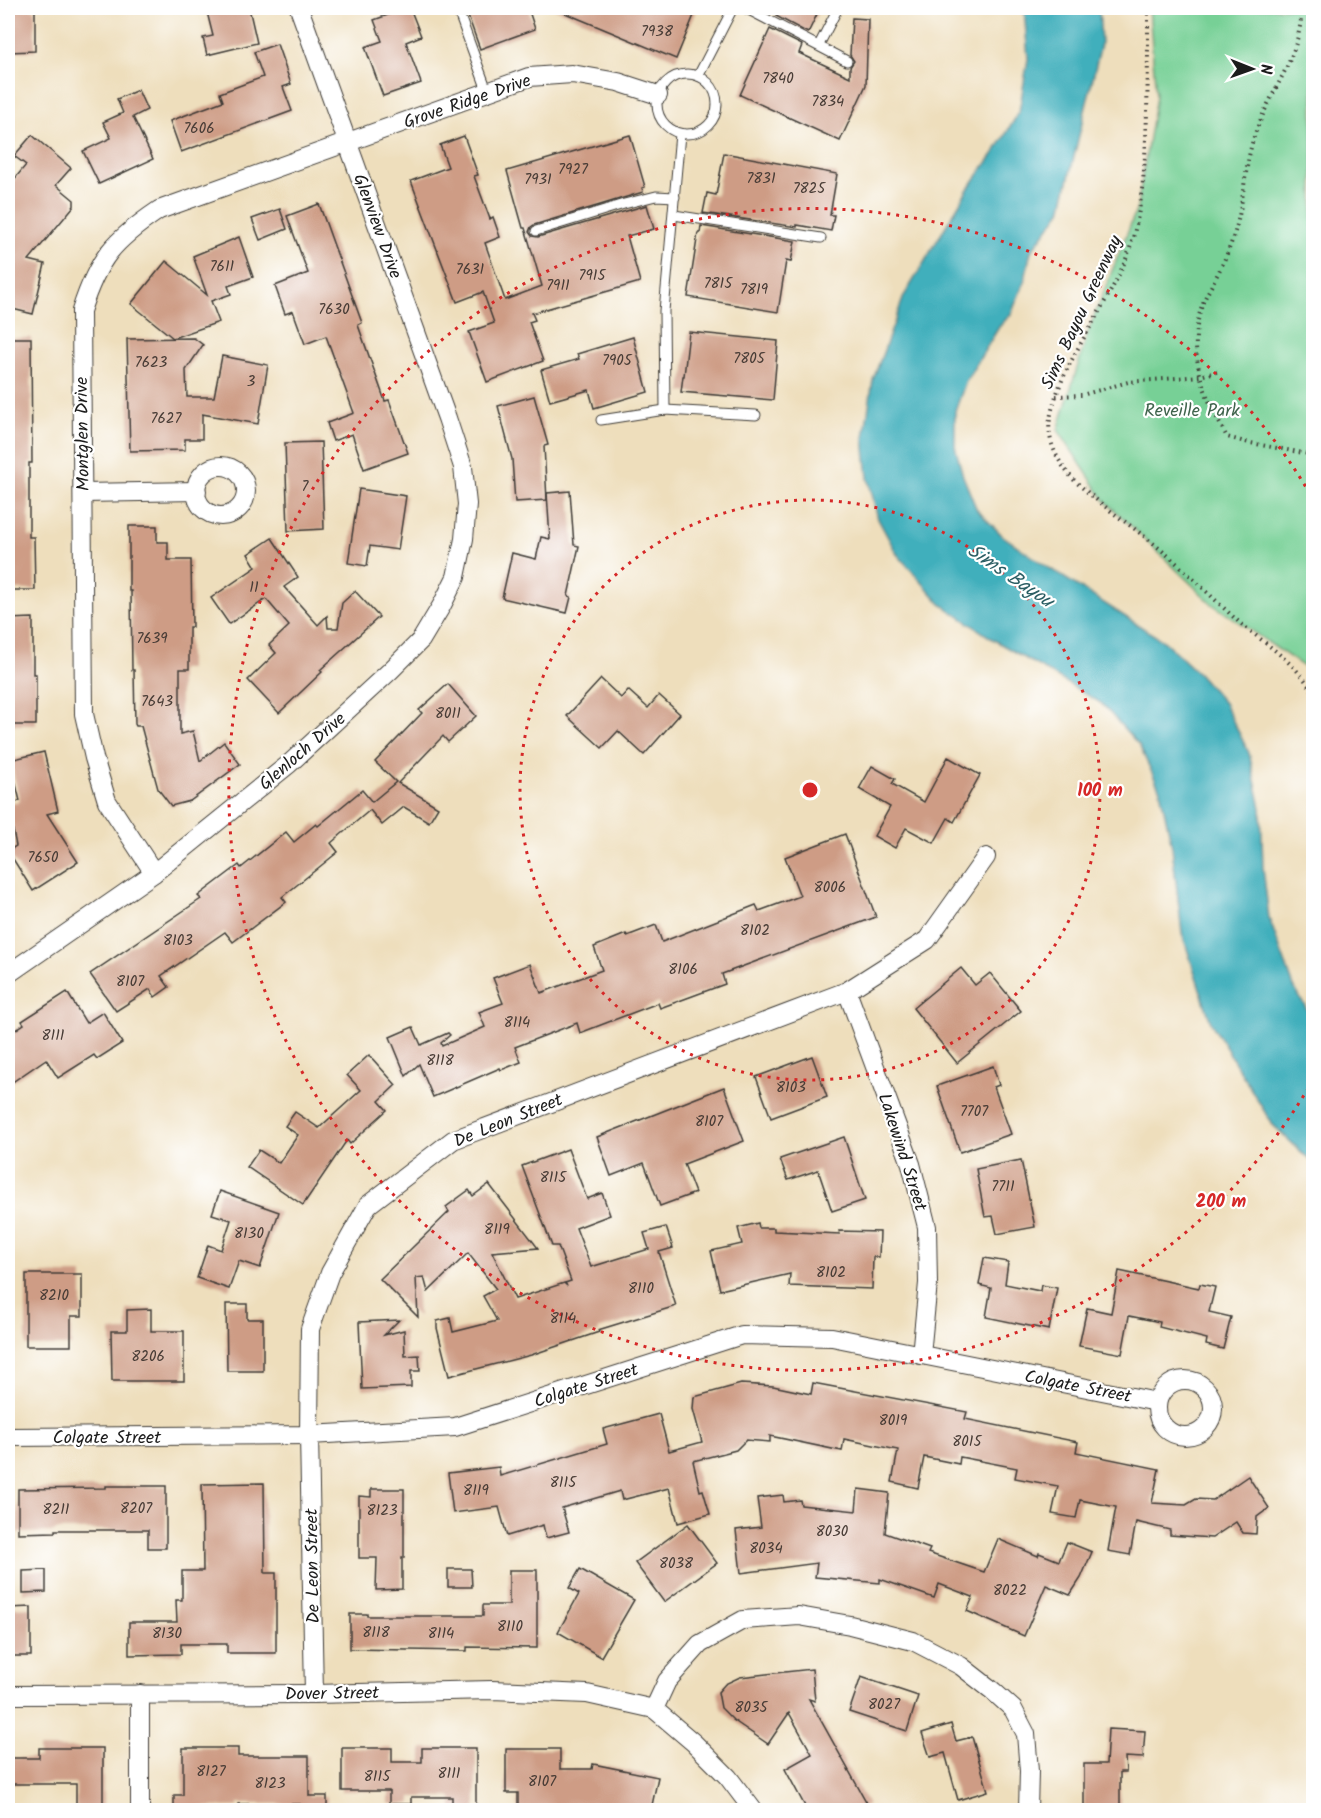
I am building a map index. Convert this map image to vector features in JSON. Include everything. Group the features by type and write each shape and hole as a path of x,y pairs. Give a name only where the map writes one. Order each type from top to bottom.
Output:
{"street":[{"name":"Glenview Drive","path":"299,8 457,444"},
{"name":"Grove Ridge Drive","path":"348,142 529,77 572,74 618,82 658,95"},
{"name":"Montglen Drive","path":"154,873 107,801 84,714 81,311 90,282 109,249 135,226 159,210 348,142"},
{"name":"Glenloch Drive","path":"8,974 154,873 289,764 421,640 456,577 464,539 466,504 463,467 457,444"},
{"path":"83,493 197,491"},
{"name":"De Leon Street","path":"314,1694 309,1435 310,1329 330,1273 368,1205 453,1140 847,991 927,940 986,857"},
{"name":"Lakewind Street","path":"847,991 911,1164 927,1227 928,1283 921,1355"},
{"name":"Colgate Street","path":"8,1437 309,1435 455,1427 742,1335 832,1337 1157,1402"},
{"path":"753,1810 728,1777 694,1743 654,1709 667,1681 700,1644 743,1620 799,1616 850,1625 913,1641 962,1666 993,1690 1013,1708 1026,1734 1029,1771 1028,1810"},
{"name":"Dover Street","path":"8,1695 314,1694 492,1690 587,1694 654,1709"},
{"path":"140,1694 140,1810"}],"lane":[{"path":"457,8 488,93"},
{"path":"698,76 733,8"},
{"path":"746,8 847,61"},
{"path":"819,45 838,8"},
{"path":"688,74 698,76 714,89 718,109 708,127 690,135 680,134 663,124 658,115 658,95 670,79 688,74"},
{"path":"665,410 664,311 680,134"},
{"path":"536,231 656,196 675,197"},
{"path":"674,215 820,238"},
{"path":"601,420 665,410 756,415"}],"path":[{"name":"Sims Bayou Greenway","path":"1148,8 1148,90 1143,187 1138,214 1128,252 1110,293 1055,396 1049,422 1053,446 1060,462 1074,479 1099,502 1160,549 1220,605 1289,664 1314,694"},
{"path":"1302,8 1300,32 1289,65 1257,128 1232,245 1203,303 1196,330 1196,362 1212,410 1227,437 1314,455"},
{"path":"1055,396 1082,395 1128,382 1200,376 1220,372"}],"green space":[{"name":"Reveille Park","path":"1149,8 1313,8 1313,673 1212,604 1105,501 1058,430 1089,329 1137,208 1156,96"}],"water":[{"name":"Sims Bayou","path":"1024,8 1099,8 1101,44 1061,211 1031,251 1024,283 1011,314 999,327 966,381 955,411 955,446 963,476 977,510 1003,536 1165,642 1198,673 1224,703 1249,753 1261,808 1263,868 1269,918 1294,987 1313,1020 1313,1163 1272,1124 1211,1023 1182,933 1172,847 1160,790 1139,745 1101,703 994,640 941,604 897,554 878,519 868,478 864,438 873,380 904,296 968,189 997,149 1019,112 1028,59"}],"building":[{"path":"206,8 249,8 257,43 207,55 203,38 213,36"},
{"path":"410,8 421,36 406,42 421,83 383,96 365,47 382,41 374,20"},
{"path":"491,8 528,8 535,29 480,49 468,16"},
{"path":"553,8 697,8 676,59"},
{"path":"780,8 820,8 808,33 776,16"},
{"path":"8,9 35,9 35,51 8,52"},
{"path":"852,18 868,19 866,85 840,141 740,95 770,29 802,45 799,53 850,77 850,67 854,61 850,55"},
{"path":"277,44 291,84 283,87 292,111 181,152 170,121 223,101 220,93 263,77 254,52"},
{"path":"138,90 147,110 133,117 153,159 99,184 83,151 111,138 103,122 123,113 117,99"},
{"path":"32,135 71,168 56,185 74,200 74,206 29,260 45,264 33,314 8,308 8,187 26,165 14,156"},
{"path":"630,135 645,187 642,188 643,192 534,225 529,232 532,236 538,237 647,205 654,229 627,236 640,282 532,313 535,320 529,322 543,361 487,382 469,332 494,323 483,292 457,302 411,181 448,167 440,145 464,136 478,175 474,176 490,219 493,217 500,237 485,243 505,300 542,286 507,171"},
{"path":"724,153 837,174 830,215 834,215 831,231 703,213 707,193 716,195"},
{"path":"319,204 362,323 358,325 385,401 389,400 408,453 364,469 352,434 333,441 327,423 354,413 326,336 305,344 293,311 285,314 275,286 308,273 287,216"},
{"path":"280,209 287,229 260,240 252,219"},
{"path":"701,226 795,241 791,262 786,261 778,312 688,297"},
{"path":"239,237 253,277 228,286 231,294 211,301 219,322 173,338 131,304 166,261 207,295 193,256"},
{"path":"689,332 778,341 773,400 681,392"},
{"path":"633,337 648,392 594,408 589,390 550,401 541,370 579,359 577,354"},
{"path":"8,338 31,338 32,463 29,463 29,537 34,537 35,590 8,590"},
{"path":"194,338 203,345 186,370 187,397 214,397 222,356 268,365 258,424 202,414 202,439 185,439 185,450 130,451 127,339"},
{"path":"534,396 548,445 544,446 547,500 515,502 512,459 498,406"},
{"path":"321,442 324,529 288,531 285,443"},
{"path":"359,489 406,496 398,550 370,546 367,566 348,563"},
{"path":"570,491 574,545 579,546 568,596 571,597 567,613 502,598 512,553 536,559 541,537 550,539 547,493"},
{"path":"129,526 157,526 157,542 168,542 168,560 191,560 192,627 189,627 189,669 180,669 180,734 193,731 200,761 224,742 240,764 190,801 171,806 158,789 141,726 135,724 131,591 129,591"},
{"path":"272,538 298,577 284,587 318,625 327,616 328,628 338,628 342,603 355,591 379,617 320,670 322,672 279,713 248,680 276,653 269,645 289,626 266,599 229,624 211,598 256,567 248,554"},
{"path":"33,618 36,725 8,725 8,619"},
{"path":"601,679 621,698 628,690 648,708 659,695 680,714 644,755 618,731 602,748 567,716"},
{"path":"448,684 476,716 448,742 443,736 398,783 438,807 429,822 404,807 382,825 370,810 331,843 338,852 282,897 286,902 233,942 225,932 161,976 169,987 155,997 150,989 116,1011 90,974 201,899 198,896 239,865 241,868 286,832 294,842 316,824 318,826 362,790 372,802 396,782 375,762 422,713 419,710"},
{"path":"44,752 58,811 47,814 78,862 33,891 8,851 16,846 8,804 20,801 10,760"},
{"path":"948,757 980,775 954,822 948,818 934,843 906,828 895,848 874,836 890,807 859,789 872,766 895,779 892,784 924,802"},
{"path":"845,834 876,917 722,974 725,984 660,1008 658,1003 580,1033 577,1023 515,1047 521,1062 501,1070 500,1068 433,1097 419,1064 406,1076 390,1037 413,1027 421,1045 448,1033 450,1035 441,1043 442,1046 485,1027 479,1012 503,1003 493,978 530,964 541,993 602,970 594,947 626,934 627,936 656,925 662,942 756,905 759,911 800,896 785,857"},
{"path":"961,968 975,985 990,973 1021,1011 957,1063 913,1008"},
{"path":"67,992 86,1023 103,1012 122,1043 97,1059 94,1055 58,1078 46,1059 8,1085 8,1035 24,1024 22,1021"},
{"path":"369,1055 396,1085 379,1101 387,1110 350,1144 347,1140 303,1205 247,1167 259,1150 279,1163 298,1135 285,1126 295,1112 319,1128 361,1090 347,1075"},
{"path":"812,1056 827,1097 771,1118 756,1077"},
{"path":"993,1066 999,1085 994,1087 1011,1134 960,1152 937,1086"},
{"path":"724,1087 744,1141 684,1164 695,1193 660,1206 644,1163 611,1176 597,1137"},
{"path":"844,1137 865,1200 832,1211 818,1170 788,1180 780,1159"},
{"path":"568,1149 587,1199 602,1193 610,1215 576,1228 591,1267 649,1249 644,1233 666,1227 673,1248 659,1252 676,1306 598,1330 599,1332 531,1355 449,1376 437,1321 450,1318 453,1332 497,1321 483,1296 496,1289 468,1253 428,1292 424,1277 416,1278 418,1317 380,1279 449,1212 446,1207 469,1190 473,1196 489,1184 538,1248 492,1252 515,1299 564,1283 567,1286 565,1283 571,1281 558,1246 552,1246 522,1166"},
{"path":"1021,1160 1035,1227 997,1234 993,1216 985,1217 976,1169"},
{"path":"220,1191 279,1212 260,1268 239,1261 229,1289 197,1278 208,1245 221,1250 231,1220 212,1214"},
{"path":"758,1223 759,1228 774,1228 774,1231 840,1234 839,1231 880,1232 879,1257 873,1257 872,1289 789,1286 790,1274 720,1290 711,1251 742,1244 738,1228"},
{"path":"984,1258 1008,1262 1005,1284 1040,1291 1041,1285 1057,1288 1049,1330 986,1317 991,1288 979,1285"},
{"path":"1119,1271 1199,1288 1200,1284 1215,1287 1209,1312 1231,1317 1223,1349 1206,1345 1207,1339 1159,1327 1160,1322 1129,1316 1122,1354 1079,1346 1087,1308 1111,1313"},
{"path":"26,1274 82,1274 82,1316 71,1316 71,1346 26,1346"},
{"path":"226,1304 247,1304 247,1319 263,1319 263,1371 227,1371"},
{"path":"151,1309 151,1331 184,1331 184,1381 112,1381 111,1331 127,1331 127,1310"},
{"path":"399,1320 384,1335 404,1330 405,1356 419,1355 420,1371 411,1371 411,1387 362,1389 359,1322"},
{"path":"813,1383 967,1412 965,1419 1078,1442 1076,1452 1159,1469 1152,1503 1186,1505 1196,1499 1213,1500 1248,1476 1269,1508 1257,1517 1256,1534 1243,1533 1236,1522 1212,1538 1170,1535 1170,1530 1136,1522 1130,1555 1108,1551 1116,1507 1080,1500 1076,1518 1052,1514 1058,1486 1015,1478 1017,1468 960,1457 959,1464 924,1457 918,1488 892,1482 898,1450 844,1439 842,1451 770,1436 770,1442 746,1440 736,1450 693,1461 700,1491 703,1490 710,1514 678,1523 669,1488 622,1500 620,1491 562,1508 569,1532 546,1538 543,1525 507,1536 499,1507 453,1513 448,1473 499,1467 500,1476 607,1444 603,1429 659,1414 669,1451 702,1442 693,1409 694,1397 741,1384 773,1386 811,1394"},
{"path":"264,1483 265,1573 276,1573 276,1653 227,1653 227,1644 181,1644 181,1654 129,1655 129,1622 177,1622 176,1600 182,1600 182,1571 203,1571 202,1484"},
{"path":"106,1486 166,1486 166,1548 148,1548 148,1530 55,1530 55,1532 18,1533 18,1489 106,1488"},
{"path":"371,1489 404,1489 402,1589 376,1590 377,1558 359,1558 359,1496 371,1497"},
{"path":"858,1489 889,1493 885,1533 930,1549 928,1553 984,1572 998,1539 1038,1556 1039,1553 1059,1561 1067,1542 1092,1552 1081,1578 1070,1595 1046,1585 1024,1636 967,1611 973,1597 939,1584 934,1598 880,1579 880,1583 815,1577 817,1563 741,1573 736,1530 761,1527 757,1498 783,1495 784,1502 800,1500 801,1505 856,1511"},
{"path":"688,1524 717,1563 664,1602 635,1563"},
{"path":"448,1569 471,1569 472,1587 448,1587"},
{"path":"580,1569 634,1600 601,1657 558,1632 579,1594 569,1588"},
{"path":"46,1570 46,1592 23,1593 23,1571"},
{"path":"509,1570 537,1570 537,1648 467,1647 467,1651 350,1649 350,1614 483,1616 483,1605 509,1605"},
{"path":"31,1607 31,1656 8,1656 8,1608"},
{"path":"812,1669 815,1701 809,1699 868,1805 858,1810 807,1810 785,1769 812,1754 789,1713 768,1744 733,1720 721,1708 718,1692 725,1684 740,1677"},
{"path":"861,1677 918,1696 907,1731 849,1712"},
{"path":"951,1724 956,1741 972,1737 988,1791 958,1800 945,1753 930,1757 922,1733"},
{"path":"1108,1729 1145,1731 1143,1758 1125,1757 1126,1772 1120,1772 1120,1810 1084,1810 1084,1764 1106,1764"},
{"path":"39,1748 103,1748 103,1810 76,1810 76,1784 8,1784 8,1758 39,1758"},
{"path":"183,1748 238,1748 238,1756 309,1756 309,1796 327,1796 327,1810 300,1810 300,1804 238,1804 238,1807 198,1807 198,1810 174,1810 174,1795 183,1795"},
{"path":"342,1748 392,1748 392,1762 422,1762 422,1748 476,1748 476,1810 452,1810 452,1797 411,1797 411,1804 389,1804 389,1791 342,1791"},
{"path":"506,1749 560,1749 560,1769 592,1769 593,1764 658,1777 651,1810 518,1810 518,1793 506,1793"}]}
